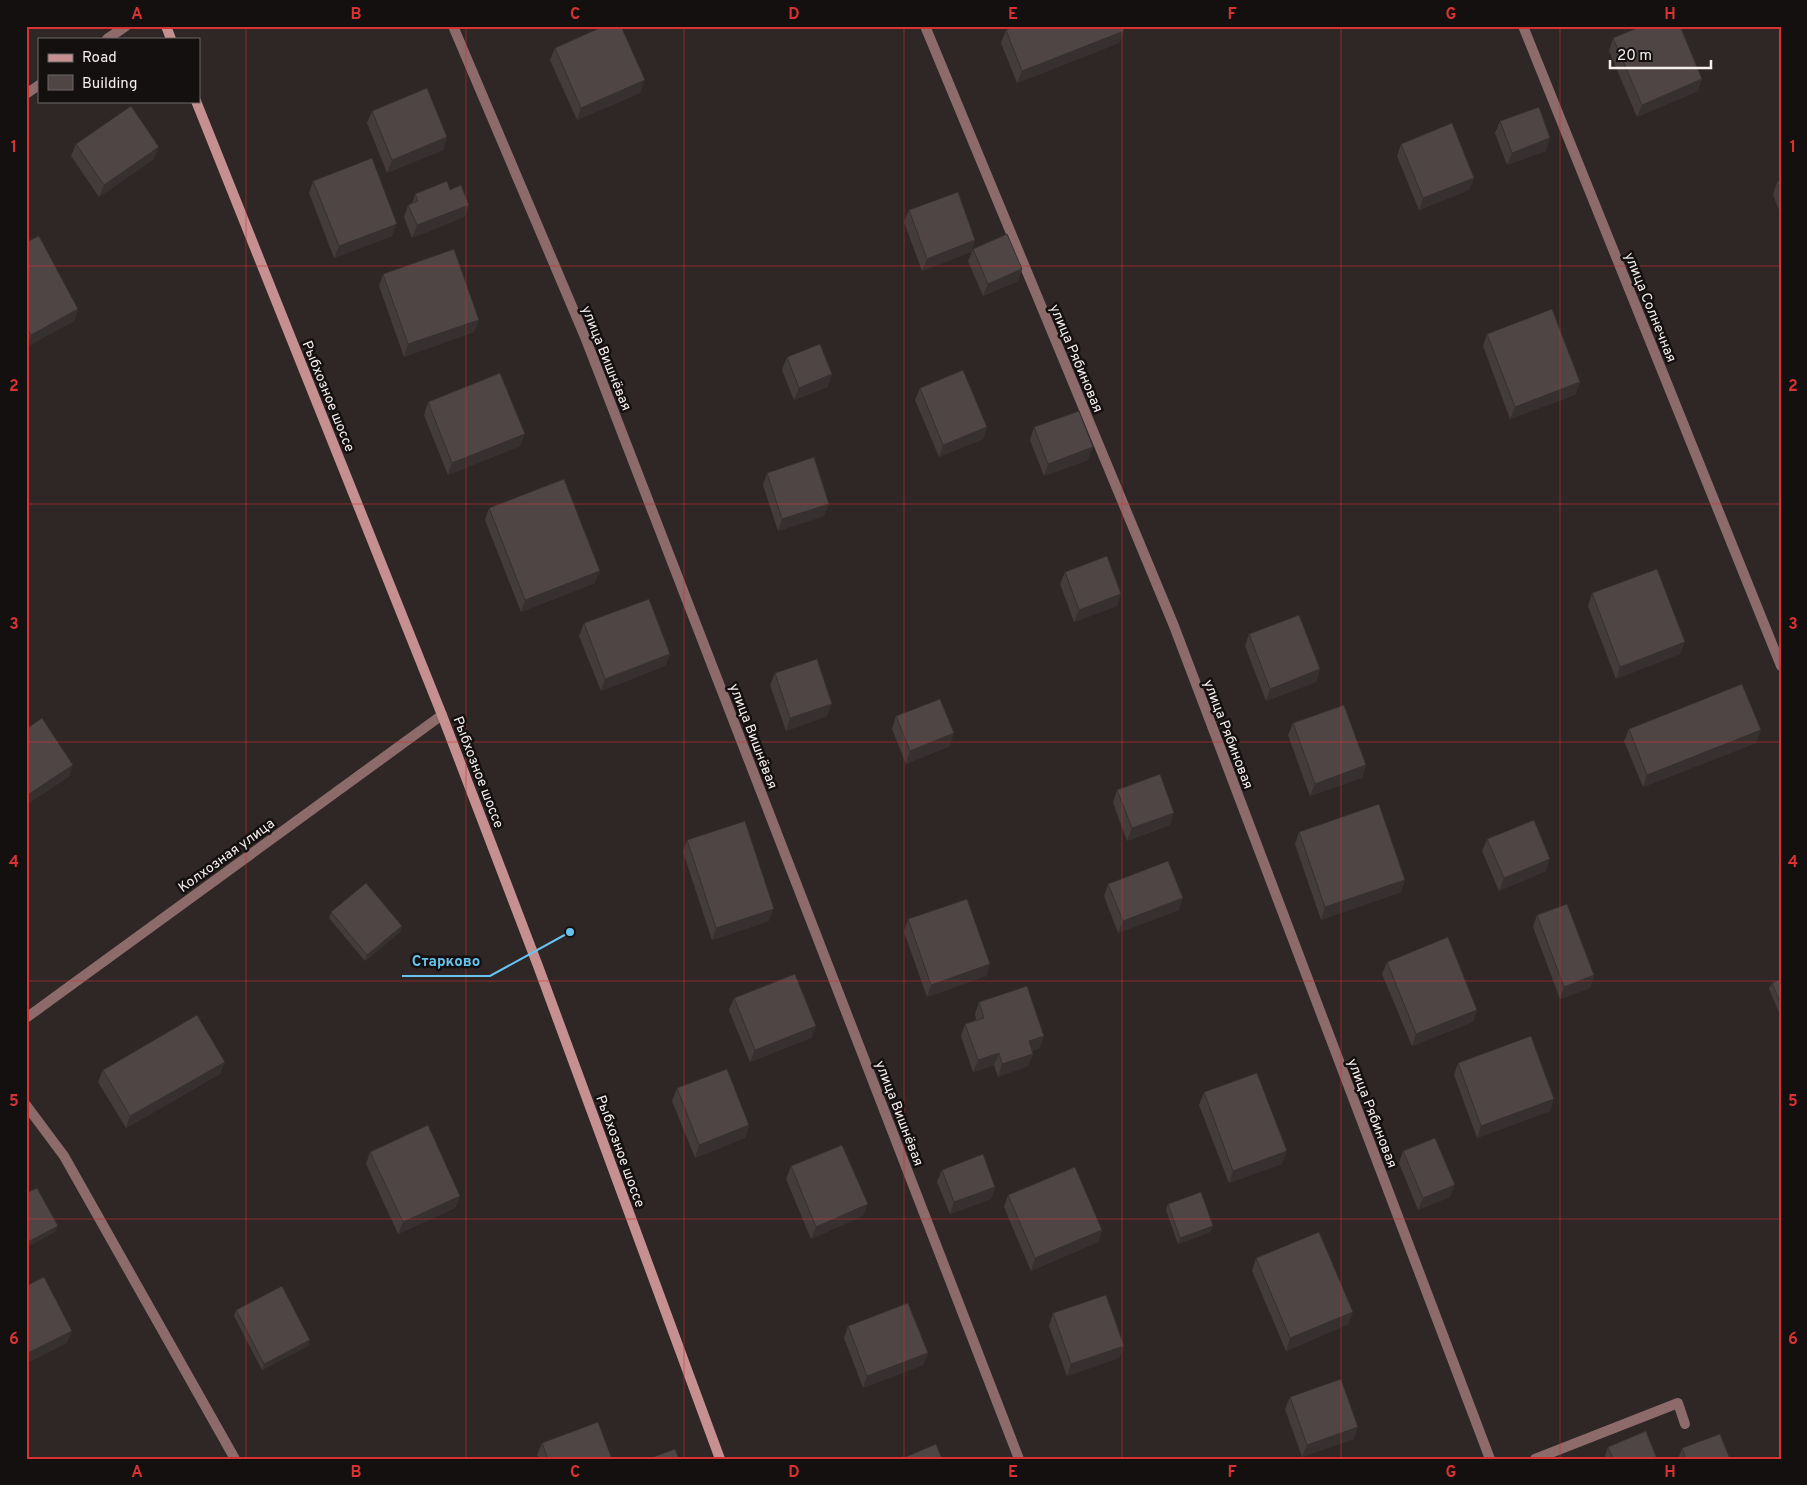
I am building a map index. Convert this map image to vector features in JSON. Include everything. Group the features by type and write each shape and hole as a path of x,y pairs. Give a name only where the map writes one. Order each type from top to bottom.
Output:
{"street":[{"path":"108,38 126,26"},
{"path":"166,26 171,38"},
{"name":"улица Вишнёвая","path":"453,26 585,337 1019,1459"},
{"name":"улица Рябиновая","path":"925,26 1174,626 1490,1459"},
{"name":"улица Солнечная","path":"1524,26 1781,666"},
{"path":"26,94 38,86"},
{"name":"Рыбхозное шоссе","path":"196,102 442,715 538,966 720,1459"},
{"name":"Колхозная улица","path":"26,1018 442,715"},
{"path":"26,1105 64,1156 235,1459"},
{"path":"1535,1459 1678,1403 1685,1424"}],"building":[{"path":"604,26 621,26 645,80 581,108 555,48"},
{"path":"1016,26 1122,26 1124,31 1022,71 1006,30"},
{"path":"1642,26 1680,26 1702,79 1642,105 1613,38"},
{"path":"427,88 447,137 392,160 372,111"},
{"path":"131,106 159,147 104,185 76,144"},
{"path":"1539,107 1550,138 1512,153 1500,121"},
{"path":"1452,123 1474,178 1423,198 1401,144"},
{"path":"372,158 397,224 339,246 313,181"},
{"path":"447,181 450,190 461,185 469,205 417,225 408,205 418,201 415,194"},
{"path":"1781,181 1781,192 1777,182"},
{"path":"958,192 975,240 927,259 909,210"},
{"path":"1007,234 1022,269 988,284 973,249"},
{"path":"39,236 78,309 31,335 26,327 26,242"},
{"path":"454,249 479,320 408,344 383,274"},
{"path":"1552,309 1580,382 1515,407 1487,334"},
{"path":"820,344 832,374 799,388 787,357"},
{"path":"963,370 987,427 943,445 920,388"},
{"path":"500,373 525,434 452,463 428,402"},
{"path":"1079,411 1093,447 1048,464 1034,427"},
{"path":"814,457 829,504 782,519 767,473"},
{"path":"564,479 600,571 525,600 489,508"},
{"path":"1107,556 1121,594 1079,610 1065,572"},
{"path":"1657,569 1685,642 1620,667 1592,593"},
{"path":"649,599 670,654 605,679 584,623"},
{"path":"1299,615 1320,669 1270,689 1249,634"},
{"path":"817,659 832,704 790,718 775,673"},
{"path":"1742,684 1761,730 1647,775 1629,729"},
{"path":"940,699 954,733 910,751 896,716"},
{"path":"1344,705 1366,765 1315,784 1293,723"},
{"path":"42,718 73,765 26,796 26,729"},
{"path":"1160,774 1174,813 1132,828 1117,790"},
{"path":"1379,804 1405,880 1325,907 1299,832"},
{"path":"1534,820 1550,859 1504,878 1487,839"},
{"path":"745,821 774,909 716,928 687,840"},
{"path":"1168,861 1183,898 1123,921 1108,884"},
{"path":"366,883 402,926 367,955 331,912"},
{"path":"967,899 990,964 931,985 908,919"},
{"path":"1567,904 1594,975 1564,987 1537,915"},
{"path":"1448,937 1477,1010 1416,1034 1387,962"},
{"path":"795,974 816,1026 755,1050 734,998"},
{"path":"1781,979 1781,1005 1772,983"},
{"path":"1027,986 1044,1036 1029,1041 1033,1054 1002,1064 999,1053 978,1060 965,1024 984,1018 979,1002"},
{"path":"197,1015 225,1062 130,1116 103,1070"},
{"path":"1531,1036 1554,1099 1481,1126 1458,1063"},
{"path":"727,1069 749,1125 699,1145 677,1088"},
{"path":"1257,1073 1287,1151 1233,1171 1204,1092"},
{"path":"428,1125 460,1196 403,1222 370,1152"},
{"path":"1435,1138 1455,1185 1423,1198 1403,1151"},
{"path":"842,1145 868,1204 816,1227 791,1166"},
{"path":"983,1154 995,1187 954,1202 942,1170"},
{"path":"1075,1167 1102,1230 1035,1258 1008,1195"},
{"path":"37,1188 58,1226 26,1243 26,1193"},
{"path":"1201,1192 1213,1226 1180,1238 1168,1204"},
{"path":"1319,1232 1353,1312 1290,1338 1256,1258"},
{"path":"44,1277 72,1331 26,1354 26,1286"},
{"path":"282,1286 310,1340 264,1364 236,1310"},
{"path":"1106,1295 1124,1346 1071,1364 1053,1313"},
{"path":"908,1303 928,1353 867,1376 848,1326"},
{"path":"1341,1379 1358,1427 1307,1445 1290,1397"},
{"path":"598,1422 612,1459 548,1459 542,1443"},
{"path":"1646,1431 1657,1459 1613,1459 1608,1447"},
{"path":"1720,1434 1730,1459 1686,1459 1682,1448"},
{"path":"936,1444 942,1459 901,1459"},
{"path":"675,1449 679,1459 648,1459"}],"place":[{"name":"Старково","path":"570,932"}]}
